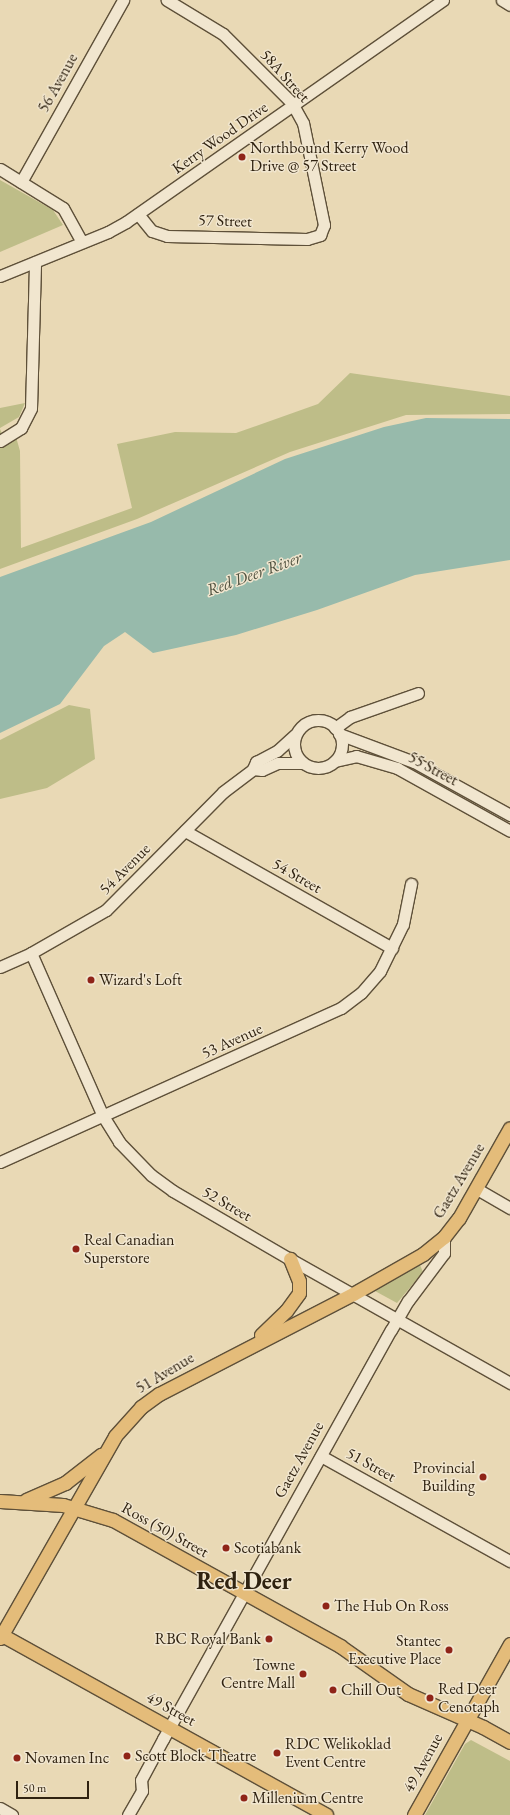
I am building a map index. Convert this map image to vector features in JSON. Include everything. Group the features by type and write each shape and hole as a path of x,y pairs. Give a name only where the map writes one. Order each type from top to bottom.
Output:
{"main road":[{"name":"Gaetz Avenue","path":"444,1237 477,1189 510,1128"},
{"name":"51 Avenue","path":"1,1636 106,1451 122,1427 154,1397 253,1343 353,1294 423,1254 444,1237"},
{"path":"253,1343 297,1297 299,1281 290,1259"},
{"path":"22,1502 65,1483 106,1451"},
{"name":"Ross (50) Street","path":"0,1501 75,1507 113,1520 340,1646 391,1684 510,1742"},
{"name":"49 Street","path":"1,1636 326,1815"},
{"name":"49 Avenue","path":"414,1815 510,1644"}],"street":[{"name":"56 Avenue","path":"21,182 123,0"},
{"name":"58A Street","path":"167,0 224,34 295,106 303,123 324,215 324,225 320,235"},
{"path":"502,0 510,5"},
{"name":"Kerry Wood Drive","path":"0,276 114,229 138,214 295,106 439,1"},
{"path":"0,169 67,211 82,242"},
{"name":"57 Street","path":"138,214 152,231 167,236 300,239 320,235"},
{"path":"0,441 21,428 31,408 34,262"},
{"path":"337,731 350,717 418,693"},
{"path":"314,721 329,723 337,731 341,748 335,761 322,768 308,767 302,763 294,750 295,736 301,727 314,721"},
{"name":"55 Street","path":"337,731 414,762 510,815"},
{"name":"54 Avenue","path":"0,967 32,953 106,910 223,792 253,769 256,762 277,752 295,736"},
{"name":"55 Street","path":"335,761 356,756 397,768 510,831"},
{"name":"54 Avenue","path":"253,769 262,770 278,763 302,763"},
{"name":"54 Street","path":"185,831 392,948"},
{"name":"53 Avenue","path":"0,1162 331,1015 361,993 380,972 392,948 407,911 411,884"},
{"name":"52 Street","path":"32,953 103,1116 128,1154 162,1184 290,1259 510,1383"},
{"path":"477,1189 510,1208"},
{"name":"Gaetz Avenue","path":"128,1815 142,1791 141,1780 397,1319 444,1253 444,1237"},
{"name":"51 Street","path":"321,1456 510,1561"},
{"path":"0,1808 12,1815"}],"shaded area":[{"path":"0,180 53,210 63,225 0,252"},
{"path":"350,373 510,396 510,414 406,415 290,452 137,519 0,569 0,429 7,445 16,437 20,451 21,548 132,508 117,444 175,432 236,433 318,404"},
{"path":"25,403 19,417 0,428 0,408"},
{"path":"69,705 90,709 95,759 47,788 0,799 0,740"},
{"path":"420,1265 423,1272 397,1303 375,1291"},
{"path":"471,1740 510,1761 510,1815 425,1815 465,1744"}],"water":[{"name":"Red Deer River","path":"426,418 510,419 510,560 415,575 317,610 236,635 153,653 125,632 104,646 60,704 0,733 0,577 151,522 285,459 384,427"}],"place":[{"name":"Northbound Kerry Wood Drive @ 57 Street","path":"242,157"},
{"name":"Wizard's Loft","path":"91,980"},
{"name":"Real Canadian Superstore","path":"76,1249"},
{"name":"Provincial Building","path":"483,1477"},
{"name":"Scotiabank","path":"226,1548"},
{"name":"The Hub On Ross","path":"326,1606"},
{"name":"RBC Royal Bank","path":"269,1639"},
{"name":"Stantec Executive Place","path":"449,1650"},
{"name":"Towne Centre Mall","path":"303,1674"},
{"name":"Chill Out","path":"333,1690"},
{"name":"Red Deer Cenotaph","path":"430,1698"},
{"name":"RDC Welikoklad Event Centre","path":"277,1753"},
{"name":"Scott Block Theatre","path":"127,1756"},
{"name":"Novamen Inc","path":"17,1758"},
{"name":"Millenium Centre","path":"244,1798"}],"district":[{"name":"Red Deer","path":"244,1581"}]}
